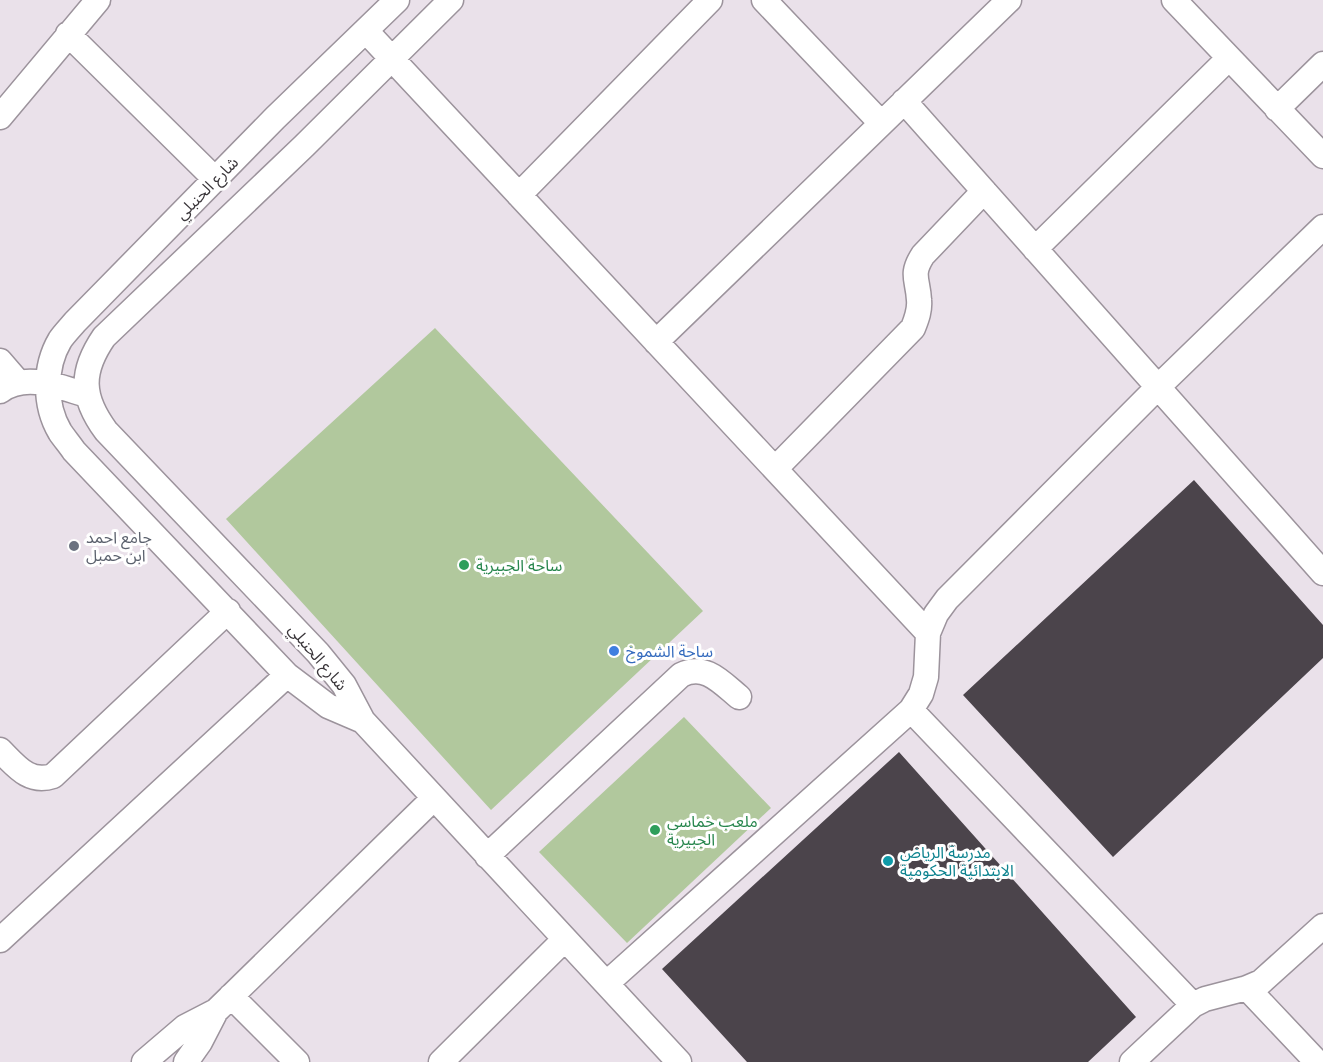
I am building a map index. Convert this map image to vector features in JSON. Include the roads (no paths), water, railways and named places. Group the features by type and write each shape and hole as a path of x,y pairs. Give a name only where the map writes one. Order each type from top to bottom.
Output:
{"street":[{"path":"0,117 98,0"},
{"name":"شارع الحنبلي","path":"363,721 328,706 287,675 74,451 60,432 50,410 47,384 51,363 60,340 75,322 276,118 397,0"},
{"name":"شارع الحنبلي","path":"363,721 344,685 325,661 106,431 93,414 87,395 87,374 93,354 105,337 304,146 451,0"},
{"path":"519,195 710,0"},
{"path":"764,0 881,123"},
{"path":"656,342 1009,0"},
{"path":"1174,0 1323,156"},
{"path":"366,31 928,633"},
{"path":"68,34 215,179"},
{"path":"1035,249 1229,58"},
{"path":"1277,109 1323,64"},
{"path":"904,101 1323,573"},
{"path":"276,118 304,146"},
{"path":"775,469 913,328 919,314 920,299 915,278 916,266 923,255 984,191"},
{"path":"607,983 911,710 921,694 926,677 928,633 936,614 947,599 1158,387 1323,227"},
{"path":"0,361 10,387 47,384 87,395"},
{"path":"199,581 224,555"},
{"path":"1,753 28,776 36,779 53,776 228,611"},
{"path":"487,856 681,675 695,671 709,673 739,697"},
{"path":"0,940 287,675"},
{"path":"911,710 1193,1005"},
{"path":"363,721 679,1062"},
{"path":"144,1062 185,1027 223,1004 434,798"},
{"path":"1132,1062 1193,1005 1205,999 1261,982 1323,926"},
{"path":"441,1062 565,939"},
{"path":"1247,988 1317,1062"},
{"path":"186,1062 223,1004"},
{"path":"223,1004 297,1062"}],"place":[{"name":"جامع احمد ابن حمبل","path":"74,546"},
{"name":"ساحة الجبيرية","path":"464,565"},
{"name":"ساحة الشموخ","path":"614,651"},
{"name":"ملعب خماسي الجبيرية","path":"655,830"},
{"name":"مدرسة الرياض الابتدائية الحكومية","path":"888,861"}]}
